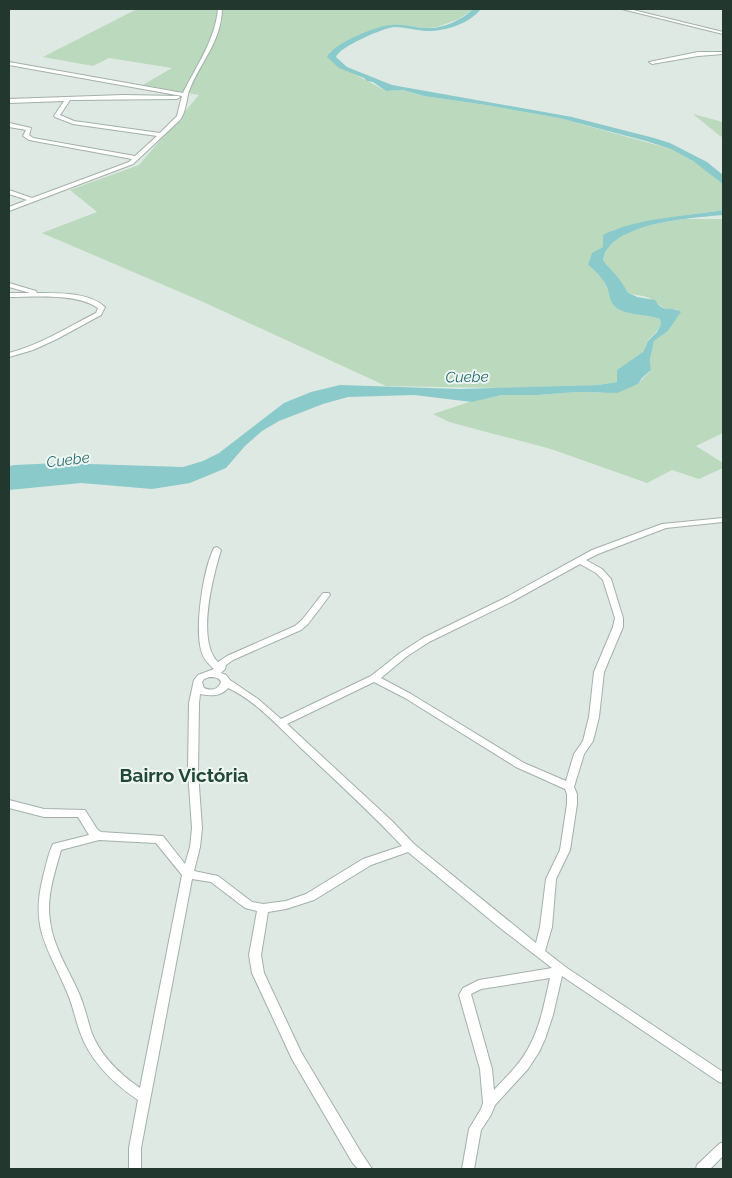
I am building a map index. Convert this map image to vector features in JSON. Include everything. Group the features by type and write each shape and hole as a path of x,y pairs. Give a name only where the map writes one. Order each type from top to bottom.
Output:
{"street":[{"path":"12,208 121,167 136,158 181,117 184,98 219,22 220,9"},
{"path":"624,9 723,33"},
{"path":"652,62 698,54 723,53"},
{"path":"9,63 184,98"},
{"path":"9,101 130,96 184,98"},
{"path":"68,99 57,116 73,122 161,135"},
{"path":"9,125 28,128 30,130 26,136 31,139 136,158"},
{"path":"9,192 32,200"},
{"path":"12,208 16,196"},
{"path":"9,285 44,295"},
{"path":"9,295 70,297 97,302 102,307 99,314 19,353 9,355"},
{"path":"280,723 374,678 426,640 508,600 580,560 619,542 665,526 723,520"},
{"path":"217,550 209,573 204,641 206,654 216,671 226,682 242,692 280,723 410,847 539,952 560,972 723,1078"},
{"path":"539,952 546,927 551,879 565,850 572,804 572,794 569,787 580,754 588,741 594,717 599,672 618,627 619,618 607,580 599,571 580,560"},
{"path":"135,1169 135,1148 188,874 195,847 197,828 193,772 194,703 197,685 201,677 216,671 222,663 230,658 298,628 326,595"},
{"path":"374,678 456,725 520,765 569,787"},
{"path":"194,703 225,687 226,682"},
{"path":"197,685 203,691 242,692"},
{"path":"9,804 44,813 81,813 99,836"},
{"path":"145,1098 123,1084 110,1072 89,1041 74,994 60,966 44,923 47,878 57,847 99,836 159,839 188,874 214,879 249,905 263,908 303,901 367,862 410,847"},
{"path":"263,908 256,950 258,973 296,1055 357,1158 366,1169"},
{"path":"468,1169 475,1129 487,1111 489,1103 486,1069 467,1004 465,995 467,990 479,986 560,972"},
{"path":"489,1103 520,1069 539,1041 560,972"},
{"path":"702,1169 723,1148"}],"green space":[{"path":"137,9 473,9 459,19 437,27 392,25 329,52 356,75 386,91 403,90 424,96 559,118 671,149 693,161 720,180 723,184 723,210 653,220 613,230 604,239 603,247 588,265 606,285 614,304 623,311 660,319 661,324 648,341 642,353 623,368 617,382 598,385 502,388 386,386 201,301 42,233 97,212 70,190 139,165 199,95 143,85 172,68 109,58 93,66 43,57"},
{"path":"693,114 723,122 723,137 720,136"},
{"path":"686,219 723,219 723,433 696,446 723,463 723,468 699,479 672,470 647,483 551,449 449,422 433,414 478,399 501,395 601,393 638,384 651,370 650,359 654,341 668,331 679,314 677,309 665,308 649,298 627,292 603,260 607,250 615,241 637,229 663,222"}],"water":[{"path":"473,9 481,9 470,19 456,26 432,31 398,27 388,28 353,43 336,57 347,67 392,85 572,117 670,143 707,162 723,175 723,184 693,161 671,149 559,118 424,96 403,90 386,91 373,82 339,68 327,57 346,41 377,28 396,25 423,28 439,27 458,20"},
{"path":"723,210 723,215 654,224 620,237 609,247 603,260 627,292 637,297 655,300 661,307 681,312 668,331 654,341 650,359 651,370 638,384 617,393 577,392 501,395 472,402 414,395 348,397 323,404 279,421 262,431 245,446 226,468 190,483 152,489 81,483 9,490 9,466 15,465 58,463 183,467 203,461 219,453 284,403 311,392 340,385 460,389 598,385 617,382 617,370 643,352 648,341 657,332 661,324 660,319 623,311 613,304 604,282 588,265 592,253 603,247 603,235 631,224"}],"district":[{"name":"Bairro Victória","path":"184,775"}],"water label":[{"name":"Cuebe","path":"467,377"},
{"name":"Cuebe","path":"68,460"}]}
